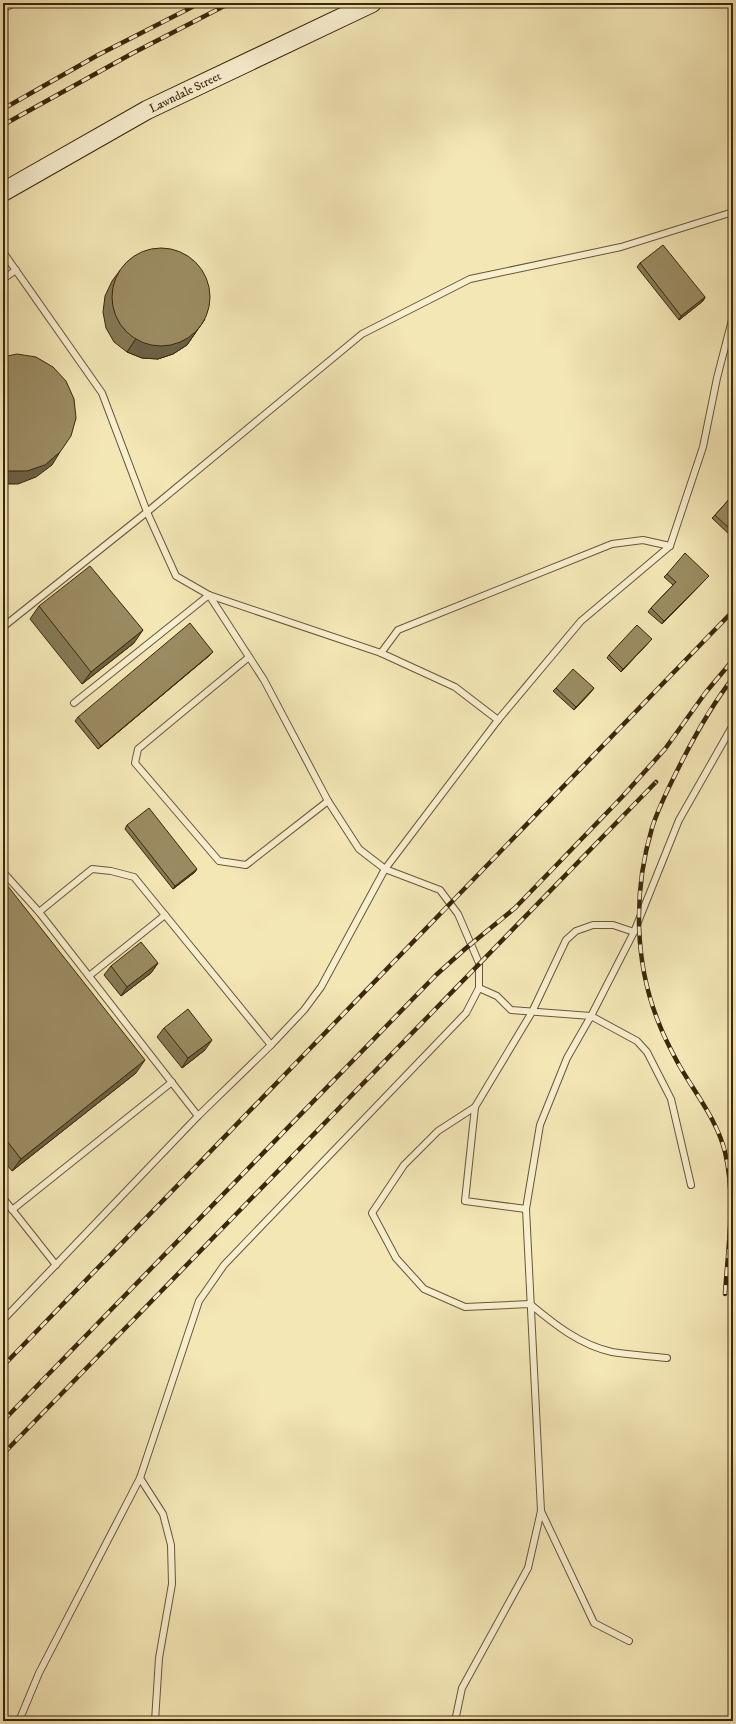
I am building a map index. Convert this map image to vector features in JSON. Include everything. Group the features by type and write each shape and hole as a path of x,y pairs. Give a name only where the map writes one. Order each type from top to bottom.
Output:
{"main road":[{"name":"Lawndale Street","path":"3,192 147,110 372,3"}],"lane":[{"path":"3,9 14,3"},
{"path":"3,627 147,512 362,334 470,279 621,247 733,212"},
{"path":"3,252 102,393 147,512 176,576 208,595 381,653 455,687 498,720"},
{"path":"3,279 16,270"},
{"path":"3,1320 198,1116 271,1045 304,1010 321,988 385,869 498,720 581,621 670,546 703,447 717,378 733,319"},
{"path":"381,653 398,630 612,544 643,540 670,546"},
{"path":"19,1721 39,1673 140,1478 199,1301 224,1264 466,1014 479,988 479,963 458,914 440,890 385,869 359,849 328,801 264,680 208,595"},
{"path":"74,703 208,595"},
{"path":"249,657 138,749 135,763 218,861 246,865 328,801"},
{"path":"455,1721 462,1688 528,1568 541,1511 526,1209 540,1126 567,1058 591,1016 634,932 679,820 733,726"},
{"path":"39,912 92,869 111,871 134,877 271,1045"},
{"path":"3,872 39,912 198,1116"},
{"path":"89,976 165,915"},
{"path":"526,1209 465,1201 475,1108 532,1012 566,940 576,931 593,925 613,925 634,932"},
{"path":"479,988 497,996 510,1010 591,1016 632,1037 647,1052 671,1100 691,1184"},
{"path":"12,1210 172,1082"},
{"path":"475,1108 438,1131 404,1165 372,1213 396,1258 424,1289 464,1308 530,1304 552,1322 577,1339 611,1351 667,1358"},
{"path":"3,1198 56,1265"},
{"path":"140,1478 163,1514 171,1545 172,1584 159,1658 155,1721"},
{"path":"541,1511 594,1623 629,1641"}],"building":[{"path":"663,245 705,297 681,316 640,263"},
{"path":"161,248 180,252 196,262 206,278 210,297 206,316 196,332 180,342 161,346 142,342 126,332 116,316 112,297 116,278 126,262 142,252"},
{"path":"17,354 36,357 53,367 66,381 74,399 76,418 71,436 60,452 45,465 27,471 7,471 3,470 3,357"},
{"path":"733,495 733,532 715,515"},
{"path":"685,553 709,576 664,621 651,608 676,582 667,574"},
{"path":"90,566 143,630 91,672 39,606"},
{"path":"190,623 213,652 101,746 78,717"},
{"path":"637,625 652,639 623,669 609,655"},
{"path":"573,669 594,688 576,707 556,688"},
{"path":"149,808 197,869 175,886 127,825"},
{"path":"3,880 145,1060 21,1159 3,1136"},
{"path":"141,942 158,963 127,987 111,966"},
{"path":"188,1009 212,1040 188,1058 164,1028"}],"railway":[{"path":"3,109 98,55 200,3"},
{"path":"3,125 133,53 230,3"},
{"path":"3,1366 733,611"},
{"path":"3,1421 436,975 515,908 622,797 665,749 706,692 733,660"},
{"path":"725,1294 731,1205 725,1152 717,1129 669,1046 651,1002 641,953 639,902 646,852 658,811 674,776 700,727 712,707 733,678"},
{"path":"3,1454 656,782"}]}
